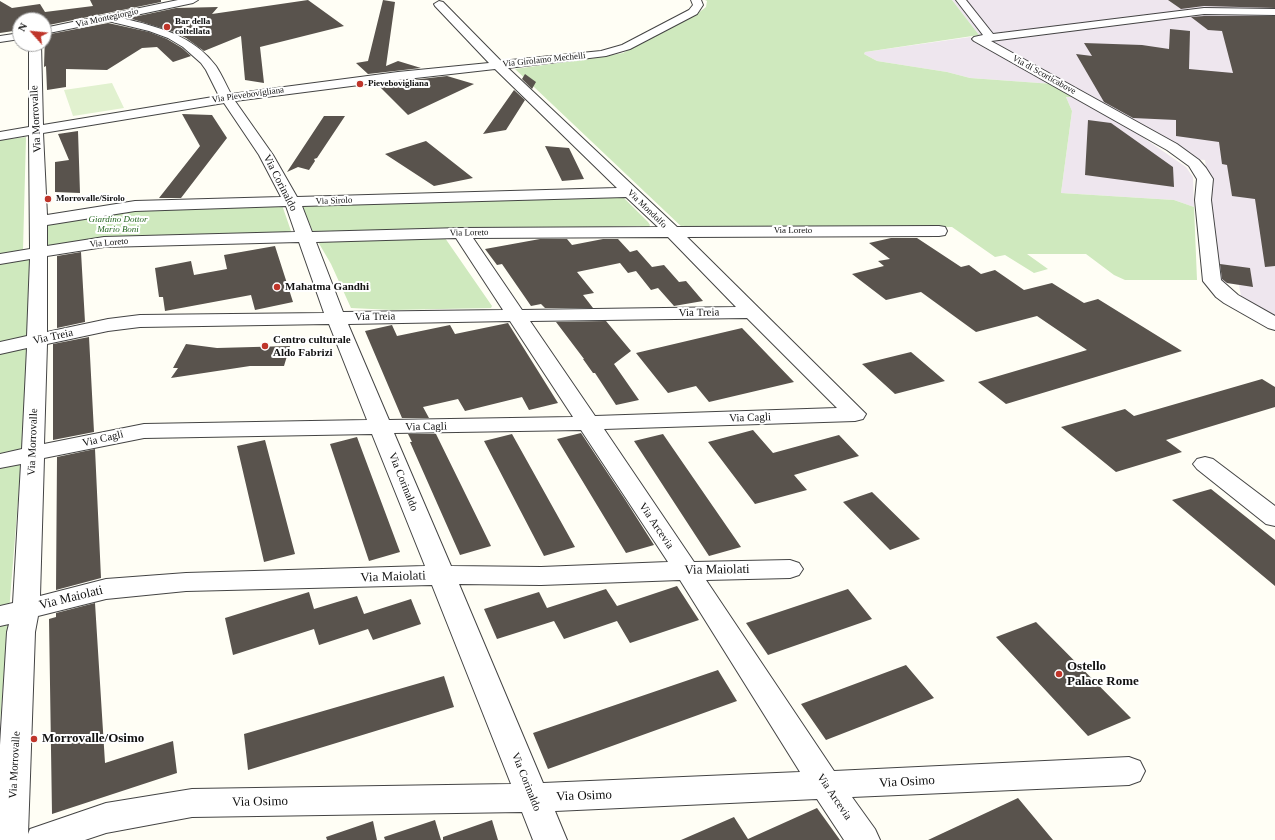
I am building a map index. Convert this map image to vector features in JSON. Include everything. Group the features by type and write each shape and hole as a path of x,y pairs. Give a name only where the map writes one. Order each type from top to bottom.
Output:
{"street":[{"name":"Via Montegiorgio","path":"52,29 193,0"},
{"name":"Via Girolamo Mechelli","path":"498,65 586,56 614,51 693,12 698,5 696,0"},
{"path":"961,0 991,38"},
{"name":"Via Mondolfo","path":"439,4 498,65 671,231 855,414"},
{"name":"Via di Scorticabove","path":"1275,12 1204,11 978,39 1172,147 1194,163 1201,171 1205,179 1203,200 1212,281 1231,299 1275,324"},
{"path":"109,18 159,31 183,42 209,64 228,98"},
{"path":"0,39 12,37"},
{"name":"Via Girolamo Mechelli","path":"498,65 582,52 612,39"},
{"name":"Via Morrovalle","path":"11,840 21,632 26,609 36,341 39,221 38,130 34,76 35,52"},
{"name":"Via Pievebovigliana","path":"0,136 228,98 498,65"},
{"name":"Via Corinaldo","path":"228,98 266,155 292,202 336,318 550,840"},
{"name":"Via Sirolo","path":"39,221 135,206 629,192"},
{"name":"Via Loreto","path":"0,259 104,242 461,233 939,231"},
{"name":"Via Arcevia","path":"461,233 587,424 687,571 826,786 863,840"},
{"name":"Via Treia","path":"0,348 108,325 140,322 753,312"},
{"name":"Via Cagli","path":"0,462 144,431 587,424 855,414"},
{"path":"1205,464 1275,518"},
{"name":"Via Maiolati","path":"0,616 106,589 186,582 441,576 542,576 790,569"},
{"name":"Via Osimo","path":"42,840 106,818 192,803 533,798 826,786 1129,771"}],"shaded area":[{"path":"952,0 1275,0 1275,10 1195,10 1002,34 996,33 979,35"},
{"path":"1199,13 1275,13 1275,320 1242,301 1239,285 1221,282 1205,160 1193,159 988,40 1137,21 1144,22"},
{"path":"970,37 1053,84 970,78 947,72 877,61 864,54 865,52"},
{"path":"1066,97 1075,97 1125,125 1186,167 1193,177 1194,207 1174,200 1061,193 1072,111"}],"green space":[{"path":"705,0 952,0 979,35 865,52 864,54 877,61 947,72 970,78 1053,84 1075,97 1066,97 1072,111 1061,193 1174,200 1194,207 1197,280 1125,280 1114,275 1086,254 1027,254 1048,269 1034,273 1005,255 995,257 952,227 684,229 515,69 623,53 697,14 706,7 707,1"},
{"path":"112,83 124,108 73,116 64,90"},
{"path":"26,137 23,250 0,254 0,140"},
{"path":"621,195 648,222 650,225 649,227 583,227 582,229 574,229 574,227 314,234 302,206"},
{"name":"Giardino Dottor Mario Boni","path":"282,205 292,234 47,249 48,223 129,208"},
{"path":"324,238 445,238 492,306 491,308 392,310 351,308 331,264 317,240"},
{"path":"38,253 0,723 0,261"}],"building":[{"path":"90,0 161,0 161,2 52,24 52,12 45,12 93,6"},
{"path":"308,0 344,26 260,47 264,83 245,80 241,36 204,51 186,38 174,32 129,18 176,8 218,7 212,14"},
{"path":"383,0 395,2 386,66 398,61 421,68 368,74 356,63 368,61"},
{"path":"1168,0 1275,0 1275,8 1204,6 1181,9"},
{"path":"0,1 12,8 40,4 45,12 12,12 12,31 0,33"},
{"path":"1275,16 1275,266 1265,267 1255,199 1232,196 1227,165 1222,164 1219,142 1176,136 1176,120 1133,118 1104,102 1076,54 1092,56 1084,43 1142,45 1169,49 1170,29 1190,31 1189,69 1233,73 1222,31 1208,30 1191,17"},
{"path":"108,23 149,32 167,39 182,48 191,56 173,62 157,47 142,48 107,70 66,69 66,87 47,90 46,66 44,67 44,52 52,52 52,34"},
{"path":"525,74 536,82 532,89 522,79"},
{"path":"447,76 474,84 408,115 377,84"},
{"path":"514,90 525,100 506,130 483,134"},
{"path":"182,114 212,115 227,138 181,198 159,198 200,146"},
{"path":"324,116 345,116 317,158 314,159 315,161 309,170 298,167 287,172"},
{"path":"1088,120 1111,123 1173,167 1174,187 1085,175"},
{"path":"78,131 80,193 55,192 55,162 69,160 58,134"},
{"path":"426,141 473,178 434,186 385,154"},
{"path":"545,146 569,148 584,179 562,181"},
{"path":"891,238 917,238 961,267 969,265 981,274 995,270 1024,290 1052,283 1084,303 1098,299 1182,351 1006,404 978,382 1087,350 1037,316 976,332 921,292 886,300 852,274 884,266 878,261 890,259 869,243"},
{"path":"540,239 567,239 572,245 603,239 618,239 630,252 637,250 652,267 664,265 679,282 686,281 703,301 674,306 658,288 651,290 636,271 628,273 620,263 577,272 594,293 583,295 593,308 545,308 541,304 531,306 502,264 497,265 485,249"},
{"path":"275,246 293,302 255,310 251,295 165,311 163,297 159,297 155,268 191,261 194,275 227,269 224,255"},
{"path":"81,252 85,322 57,328 57,256"},
{"path":"1220,264 1250,268 1253,287 1227,283 1222,279"},
{"path":"606,321 631,351 614,364 639,400 616,405 595,373 593,373 556,322"},
{"path":"508,323 558,403 529,410 522,397 465,411 458,399 423,407 429,418 402,418 365,331 392,325 397,336 450,325 455,334"},
{"path":"742,328 794,382 709,402 696,386 668,393 636,353"},
{"path":"89,337 94,432 53,440 53,344"},
{"path":"186,344 217,348 290,346 284,366 250,366 171,378 178,368 173,368"},
{"path":"911,352 945,381 895,394 862,364"},
{"path":"1262,379 1275,387 1275,407 1166,440 1182,452 1116,472 1061,427 1125,409 1134,416"},
{"path":"753,430 773,453 839,435 859,456 794,475 807,490 755,504 708,442"},
{"path":"581,433 654,545 626,553 557,439"},
{"path":"408,434 436,434 491,546 460,555 410,442 412,442"},
{"path":"512,434 575,547 544,556 484,441"},
{"path":"663,434 741,547 709,556 634,441"},
{"path":"357,437 400,552 369,561 330,444"},
{"path":"265,440 295,554 264,562 237,446"},
{"path":"95,449 101,578 56,590 57,457"},
{"path":"1211,489 1275,540 1275,586 1172,500"},
{"path":"872,492 920,539 890,550 843,502"},
{"path":"677,586 699,620 630,643 617,621 564,639 554,621 497,639 484,609 539,592 547,608 606,589 617,606"},
{"path":"848,589 872,619 768,655 746,623"},
{"path":"309,592 314,609 357,596 364,614 411,599 421,624 373,640 368,629 319,645 314,629 233,655 225,618"},
{"path":"95,603 105,763 173,741 177,773 52,814 49,619 56,617 56,613"},
{"path":"1036,622 1131,718 1088,736 996,637"},
{"path":"906,665 934,698 826,740 801,704"},
{"path":"718,670 737,701 548,769 533,733"},
{"path":"444,676 454,707 248,770 244,734"},
{"path":"1018,798 1053,840 928,840"},
{"path":"817,808 840,840 681,840 734,817 748,839"},
{"path":"435,820 441,840 385,840 384,837"},
{"path":"492,820 498,840 443,840 443,837"},
{"path":"373,821 377,840 327,840 326,837"}],"place":[{"name":"Bar della coltellata","path":"167,27"},
{"name":"Pievebovigliana","path":"360,84"},
{"name":"Morrovalle/Sirolo","path":"48,199"},
{"name":"Mahatma Gandhi","path":"277,287"},
{"name":"Centro culturale Aldo Fabrizi","path":"265,346"},
{"name":"Ostello Palace Rome","path":"1059,674"},
{"name":"Morrovalle/Osimo","path":"34,739"}]}
